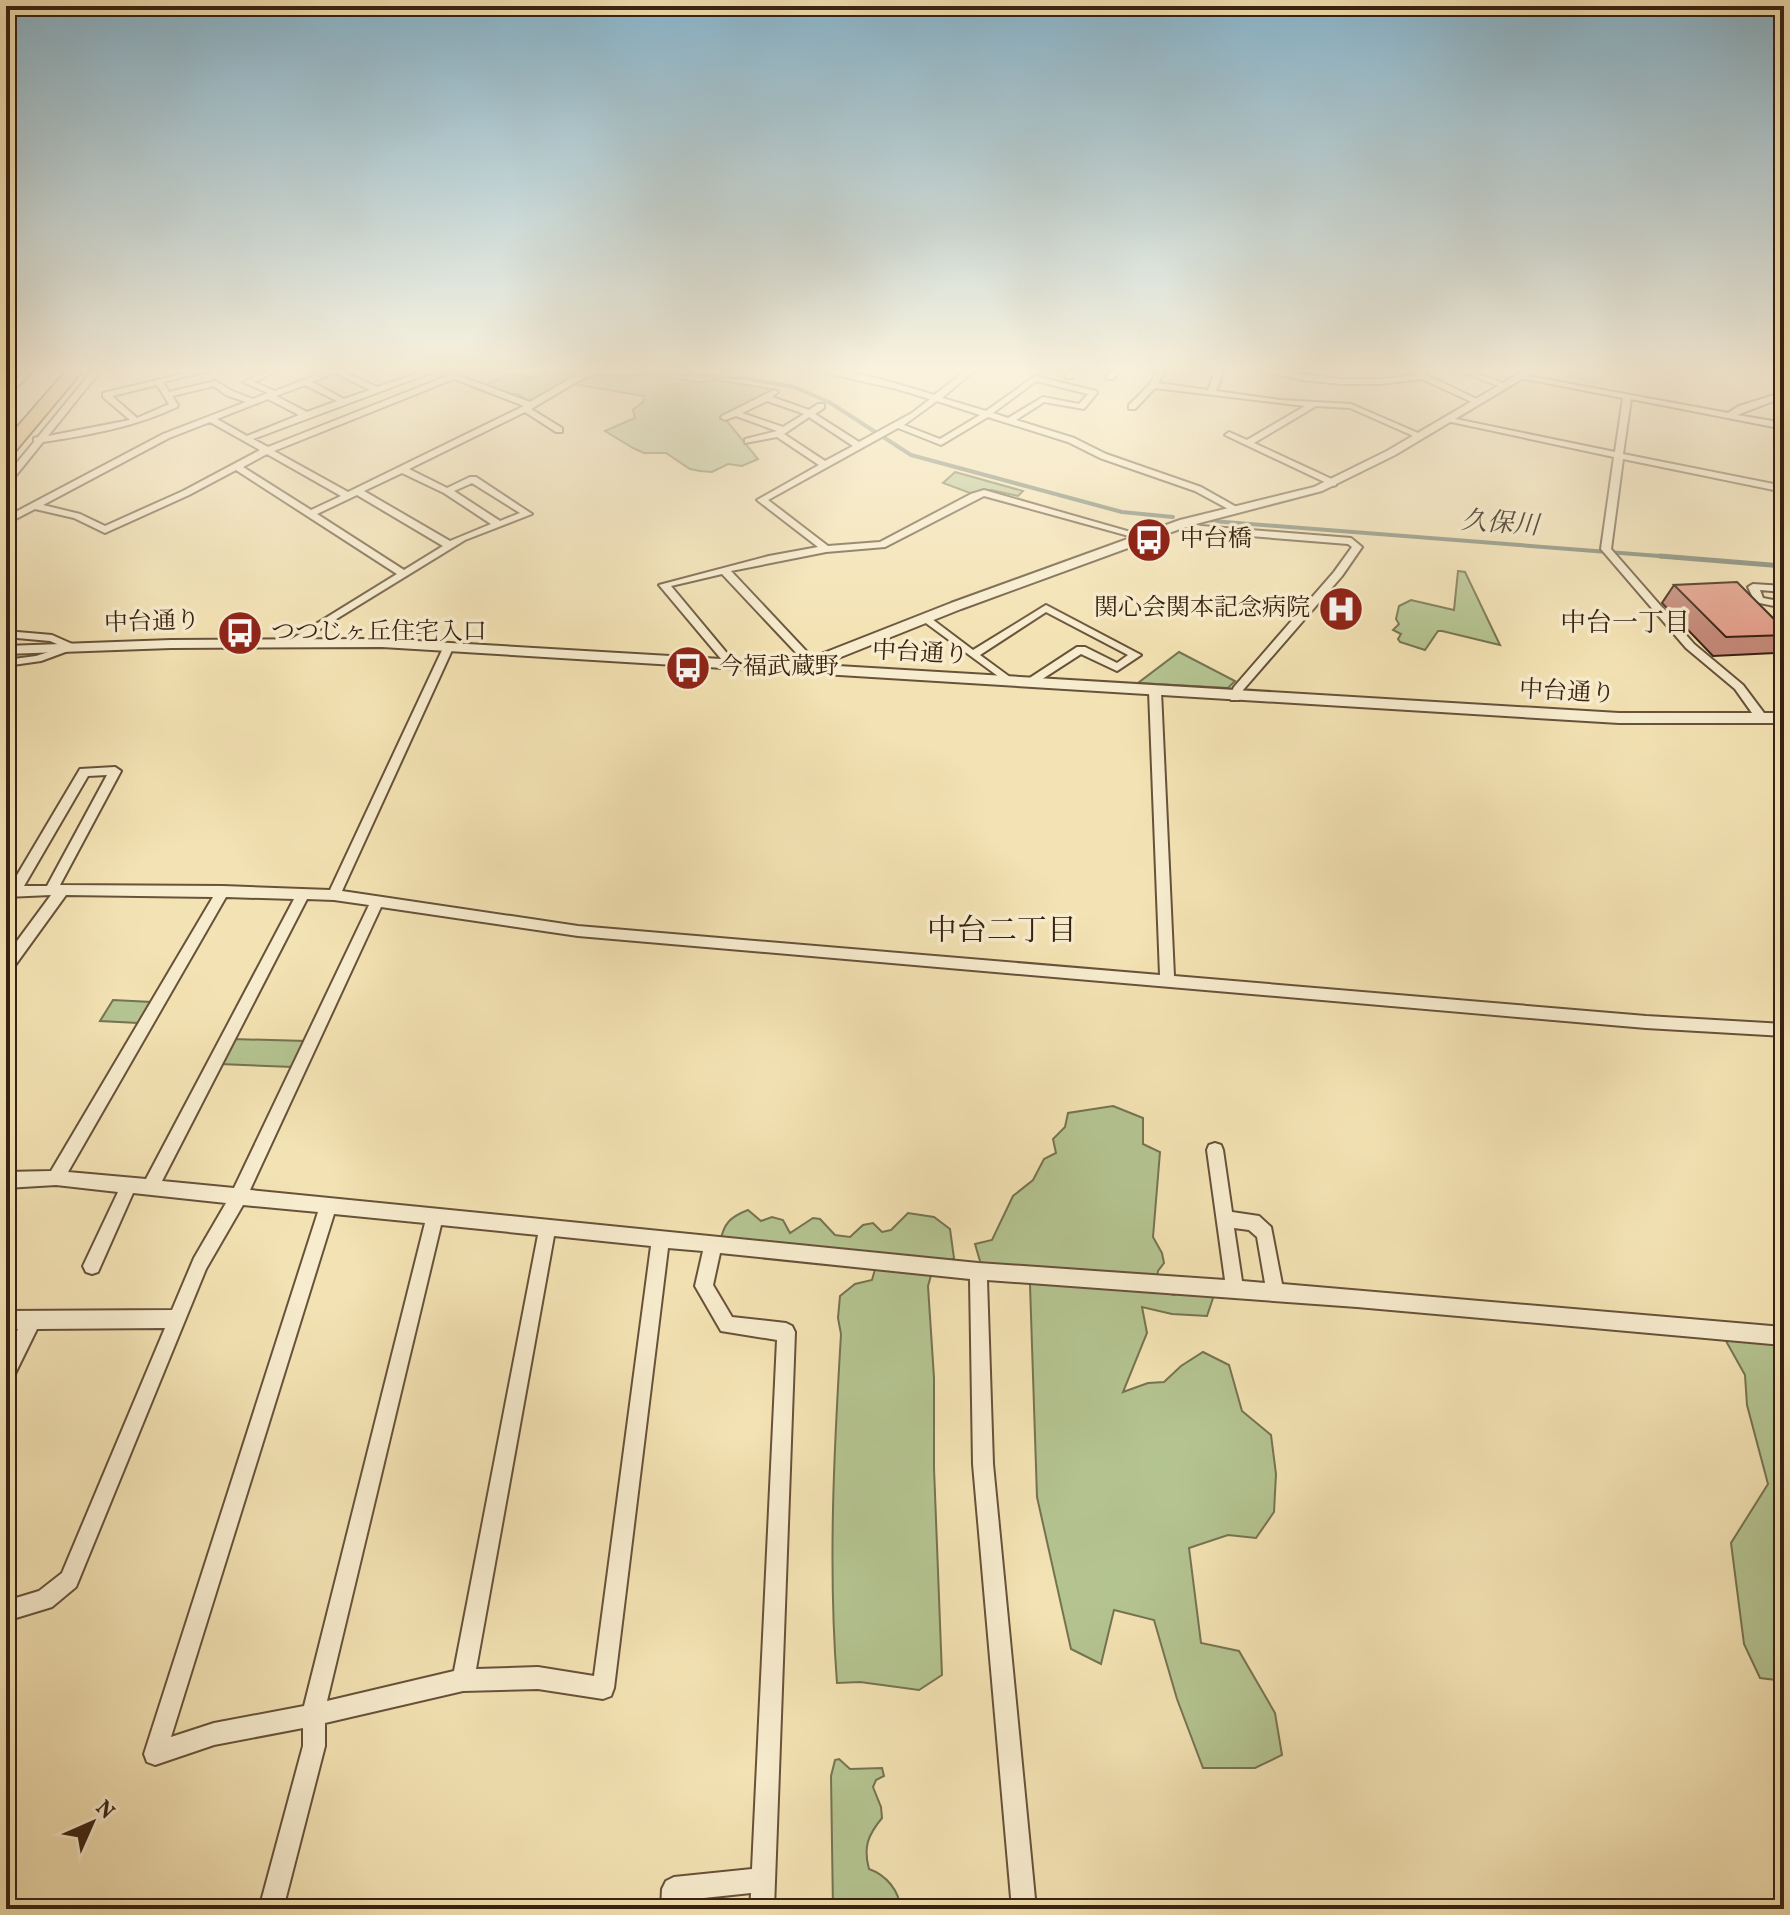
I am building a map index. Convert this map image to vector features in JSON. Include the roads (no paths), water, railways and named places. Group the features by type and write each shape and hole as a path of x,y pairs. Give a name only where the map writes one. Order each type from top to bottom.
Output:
{"street":[{"path":"6,482 23,459"},
{"path":"6,521 119,459"},
{"path":"34,506 77,516 105,530 251,459"},
{"path":"283,459 449,545"},
{"path":"309,515 422,459"},
{"path":"817,459 826,466"},
{"path":"826,549 762,500 837,459"},
{"path":"1113,459 1198,489 1235,509"},
{"path":"1281,459 1333,483"},
{"path":"725,571 814,666 924,618 1143,537 1235,509 1305,493 1333,483 1377,459"},
{"path":"1618,459 1609,552 1690,646 1739,687 1761,717"},
{"path":"1635,459 1784,489"},
{"path":"237,467 404,574"},
{"path":"402,469 447,491 498,524"},
{"path":"294,642 449,545 527,514 473,479 447,491"},
{"path":"731,664 664,585 826,549 882,545 984,493 1143,537"},
{"path":"1184,523 1200,529 1351,541 1357,547 1338,574 1238,689 1235,697"},
{"path":"1784,589 1753,587 1759,600 1784,605"},
{"path":"974,654 1046,608 1136,655 1117,668 1081,649 1029,683"},
{"path":"924,618 1010,682"},
{"path":"6,634 52,638 74,647"},
{"name":"中台通り","path":"6,650 294,642 814,666 1235,697 1619,718 1784,718"},
{"path":"6,663 37,659 74,647"},
{"path":"334,895 448,648"},
{"path":"1155,691 1167,981"},
{"path":"6,967 56,890 115,771 84,772 10,892"},
{"path":"10,892 223,891 334,895 578,931 1784,1030"},
{"path":"56,1178 223,891"},
{"path":"150,1188 303,894"},
{"path":"6,1611 45,1600 69,1580 200,1264 239,1196 377,902"},
{"path":"1215,1150 1235,1291"},
{"path":"6,1180 56,1178 713,1247 1784,1336"},
{"path":"92,1266 129,1185"},
{"path":"328,1207 155,1754 214,1734 314,1715 463,1680 538,1678 603,1688 660,1241"},
{"path":"271,1909 314,1746 314,1715 321,1673 435,1216"},
{"path":"1225,1219 1253,1222 1265,1233 1275,1293"},
{"path":"463,1680 547,1229"},
{"path":"713,1247 704,1286 727,1325 786,1332 762,1909"},
{"path":"978,1271 983,1464 1024,1909"},
{"path":"6,1320 178,1319"},
{"path":"6,1374 32,1320"},
{"path":"673,1909 674,1889 763,1880"}],"waterway":[{"name":"久保川","path":"927,459 1122,512 1173,517"},
{"name":"久保川","path":"1212,521 1678,557"},
{"name":"久保川","path":"1660,556 1678,557"},
{"name":"久保川","path":"1678,557 1685,558"},
{"name":"久保川","path":"1678,557 1784,566"}],"place":[{"name":"中台橋","path":"1149,540"},
{"name":"関心会関本記念病院","path":"1341,609"},
{"name":"つつじヶ丘住宅入口","path":"240,633"},
{"name":"今福武蔵野","path":"688,668"}],"district":[{"name":"中台一丁目","path":"1625,624"},
{"name":"中台二丁目","path":"1002,932"}]}
